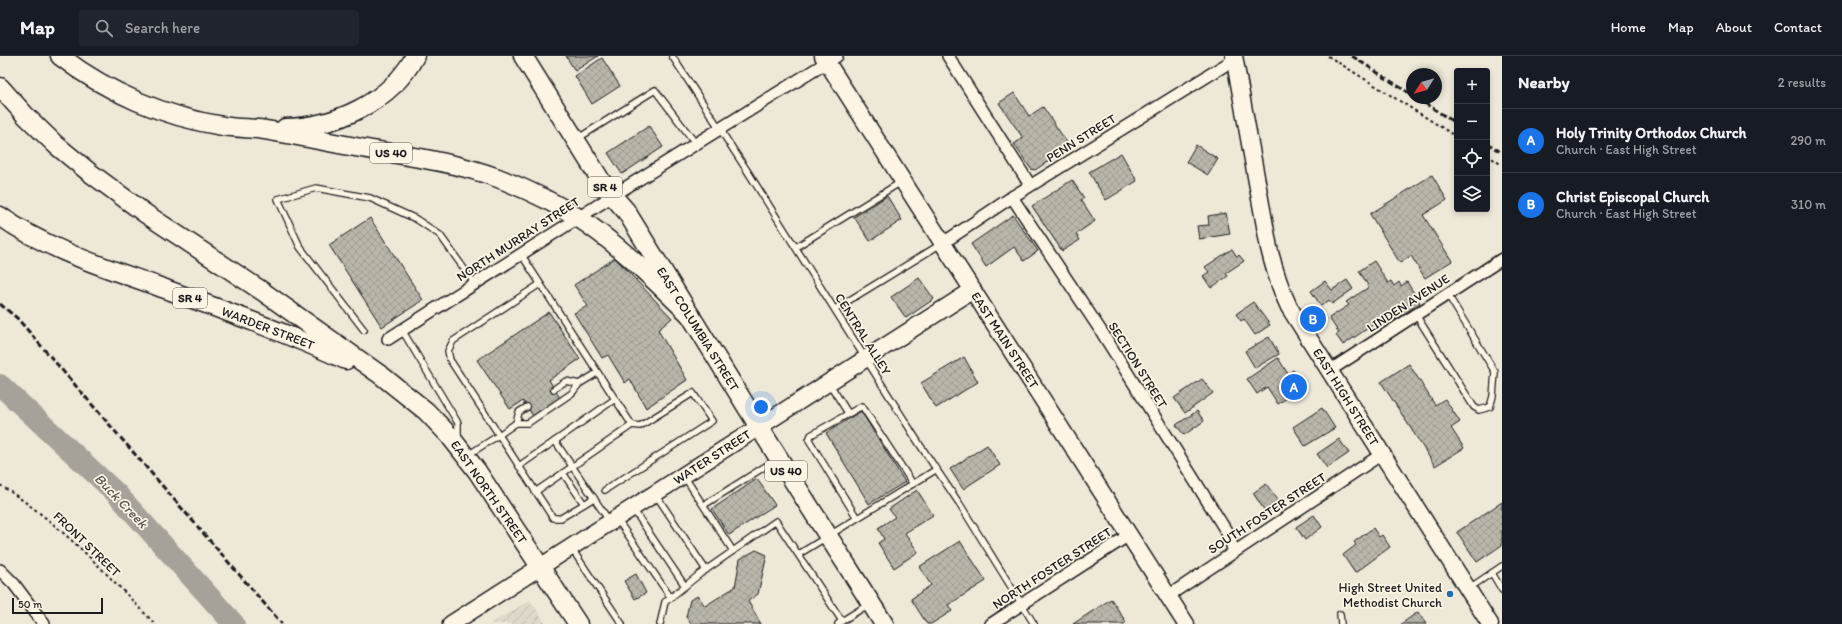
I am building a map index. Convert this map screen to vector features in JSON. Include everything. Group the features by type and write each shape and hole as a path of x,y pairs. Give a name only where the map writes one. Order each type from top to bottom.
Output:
{"main road":[{"name":"US 40","path":"60,56 99,82 125,96 186,118 222,126 257,129 426,159 466,168 532,192 578,218 605,237 646,272 691,316"},
{"path":"257,129 304,127 350,114 369,104 388,90 403,74 415,56"},
{"name":"EAST COLUMBIA STREET","path":"523,56 612,196 626,211 758,427 884,624"},
{"path":"0,87 25,115 56,145 88,172 146,214 262,291 382,376"},
{"name":"WARDER STREET","path":"0,216 69,253 255,322 382,376"},
{"name":"EAST NORTH STREET","path":"382,376 426,411 463,451 541,566 578,624"}],"street":[{"path":"948,56 1028,182"},
{"name":"PENN STREET","path":"943,243 1012,196 1028,182 1235,57"},
{"name":"EAST HIGH STREET","path":"1235,57 1274,271 1289,307 1490,624"},
{"name":"NORTH MURRAY STREET","path":"388,339 829,58"},
{"name":"EAST MAIN STREET","path":"829,58 903,181 1186,624"},
{"name":"SECTION STREET","path":"1012,196 1103,334 1228,534 1234,552"},
{"name":"LINDEN AVENUE","path":"1330,371 1502,259"},
{"name":"WATER STREET","path":"451,624 973,290"},
{"name":"SOUTH FOSTER STREET","path":"1168,596 1382,454"},
{"name":"NORTH FOSTER STREET","path":"991,624 1129,535"},
{"path":"0,570 14,584 42,622"}],"lane":[{"name":"CENTRAL ALLEY","path":"672,56 796,247 1034,624"},
{"path":"576,140 656,90 696,144"},
{"path":"796,247 903,181"},
{"path":"364,330 300,247 278,199 316,188 370,198 416,219 440,235 475,284"},
{"path":"835,309 943,243"},
{"path":"521,254 632,425"},
{"path":"540,284 453,341 448,351 450,360 553,518 561,518 594,498"},
{"path":"1416,315 1474,407 1479,410 1490,407 1493,396 1495,372 1448,294"},
{"path":"402,330 458,423 463,451 499,435 516,423 528,423 572,393 579,384 597,373"},
{"path":"554,389 566,381 579,384"},
{"path":"829,383 848,413"},
{"path":"535,492 632,425 640,426 693,393 712,421 605,490"},
{"path":"519,466 615,399"},
{"path":"857,518 810,440 811,435 860,406 864,408 913,484"},
{"path":"516,423 519,412 527,407"},
{"path":"555,441 594,498 613,520 671,598"},
{"path":"704,505 778,458"},
{"path":"799,554 937,469"},
{"path":"563,473 584,504"},
{"path":"684,475 733,551"},
{"path":"655,493 706,570"},
{"path":"632,507 685,586"},
{"path":"660,624 665,602 706,570 776,521 799,554 840,622 871,604"},
{"path":"571,547 622,624"},
{"path":"1468,589 1502,566"},
{"path":"1492,573 1502,590"},
{"path":"1340,614 1341,624"}],"path":[{"path":"1328,56 1454,135"},
{"path":"1490,157 1502,165"},
{"name":"FRONT STREET","path":"0,484 52,522 155,624"}],"shaded area":[{"path":"530,600 546,624 490,624"}],"building":[{"path":"566,56 598,56 575,71"},
{"path":"602,58 620,86 592,104 575,76"},
{"path":"1014,93 1029,116 1043,107 1070,147 1035,170 1031,169 1014,144 1023,138 999,103"},
{"path":"649,126 663,147 622,174 608,153"},
{"path":"1196,145 1218,159 1208,175 1186,162"},
{"path":"1121,153 1137,181 1106,200 1089,172"},
{"path":"1432,175 1447,200 1423,215 1452,261 1425,278 1411,256 1400,263 1370,214"},
{"path":"1072,180 1084,198 1081,200 1095,221 1076,234 1080,240 1062,251 1032,206"},
{"path":"887,196 902,220 870,241 854,217"},
{"path":"1226,213 1230,234 1199,239 1197,226 1209,225 1208,216"},
{"path":"1013,215 1038,251 1024,261 1014,247 986,267 971,244"},
{"path":"370,218 423,300 382,327 329,245"},
{"path":"1232,249 1237,257 1239,255 1244,261 1226,273 1228,276 1211,288 1203,276 1209,272 1205,267"},
{"path":"615,258 672,318 658,330 687,380 646,408 630,379 625,383 608,355 602,358 574,313 588,306 574,285"},
{"path":"1374,261 1388,283 1391,281 1394,286 1399,282 1401,286 1407,282 1420,303 1393,321 1389,314 1343,345 1336,335 1339,333 1329,318 1349,305 1346,302 1369,287 1359,271"},
{"path":"919,278 934,299 906,318 891,297"},
{"path":"1347,280 1353,289 1332,304 1329,300 1321,306 1311,291 1325,281 1332,290"},
{"path":"1253,302 1270,325 1255,335 1244,319 1241,321 1236,314"},
{"path":"549,312 580,359 549,380 560,398 533,416 523,401 510,409 477,360"},
{"path":"1269,337 1279,354 1255,368 1245,351"},
{"path":"964,357 978,382 936,408 921,383"},
{"path":"1278,358 1288,374 1293,370 1304,386 1278,404 1267,387 1257,394 1247,379"},
{"path":"1409,364 1435,405 1445,399 1460,422 1451,428 1464,448 1435,466 1381,382"},
{"path":"1202,379 1213,393 1185,413 1174,398"},
{"path":"1322,408 1335,428 1305,446 1293,427"},
{"path":"861,411 905,482 869,504 826,433"},
{"path":"1197,411 1204,421 1184,435 1176,425"},
{"path":"1339,439 1349,453 1327,468 1317,454"},
{"path":"987,445 1000,465 963,489 950,469"},
{"path":"757,479 775,505 729,535 712,509"},
{"path":"1266,484 1281,504 1267,514 1253,493"},
{"path":"917,490 933,515 905,533 918,552 894,568 878,543 884,539 878,528 895,517 889,509"},
{"path":"1502,502 1502,545 1477,562 1457,532"},
{"path":"1314,515 1322,527 1305,540 1296,527"},
{"path":"1373,528 1379,537 1382,535 1390,547 1355,573 1343,555 1356,545 1354,542"},
{"path":"960,541 986,581 948,605 952,611 931,624 927,624 911,599 931,585 919,567"},
{"path":"756,550 767,555 758,594 748,601 761,624 691,624 686,617 690,600 698,596 705,606 735,587 740,559"},
{"path":"636,574 646,593 635,599 624,581"},
{"path":"1111,599 1126,622 1124,624 1073,624"},
{"path":"1418,612 1426,624 1401,624"}],"waterway":[{"name":"Buck Creek","path":"0,385 116,493 234,624"}],"railway":[{"path":"1352,56 1406,91"},
{"path":"1426,104 1454,122"},
{"path":"1490,145 1502,153"},
{"path":"0,304 17,318 282,624"}],"place":[{"name":"Christ Episcopal Church","path":"1313,319"},
{"name":"Holy Trinity Orthodox Church","path":"1294,387"},
{"name":"High Street United Methodist Church","path":"1450,594"}]}
